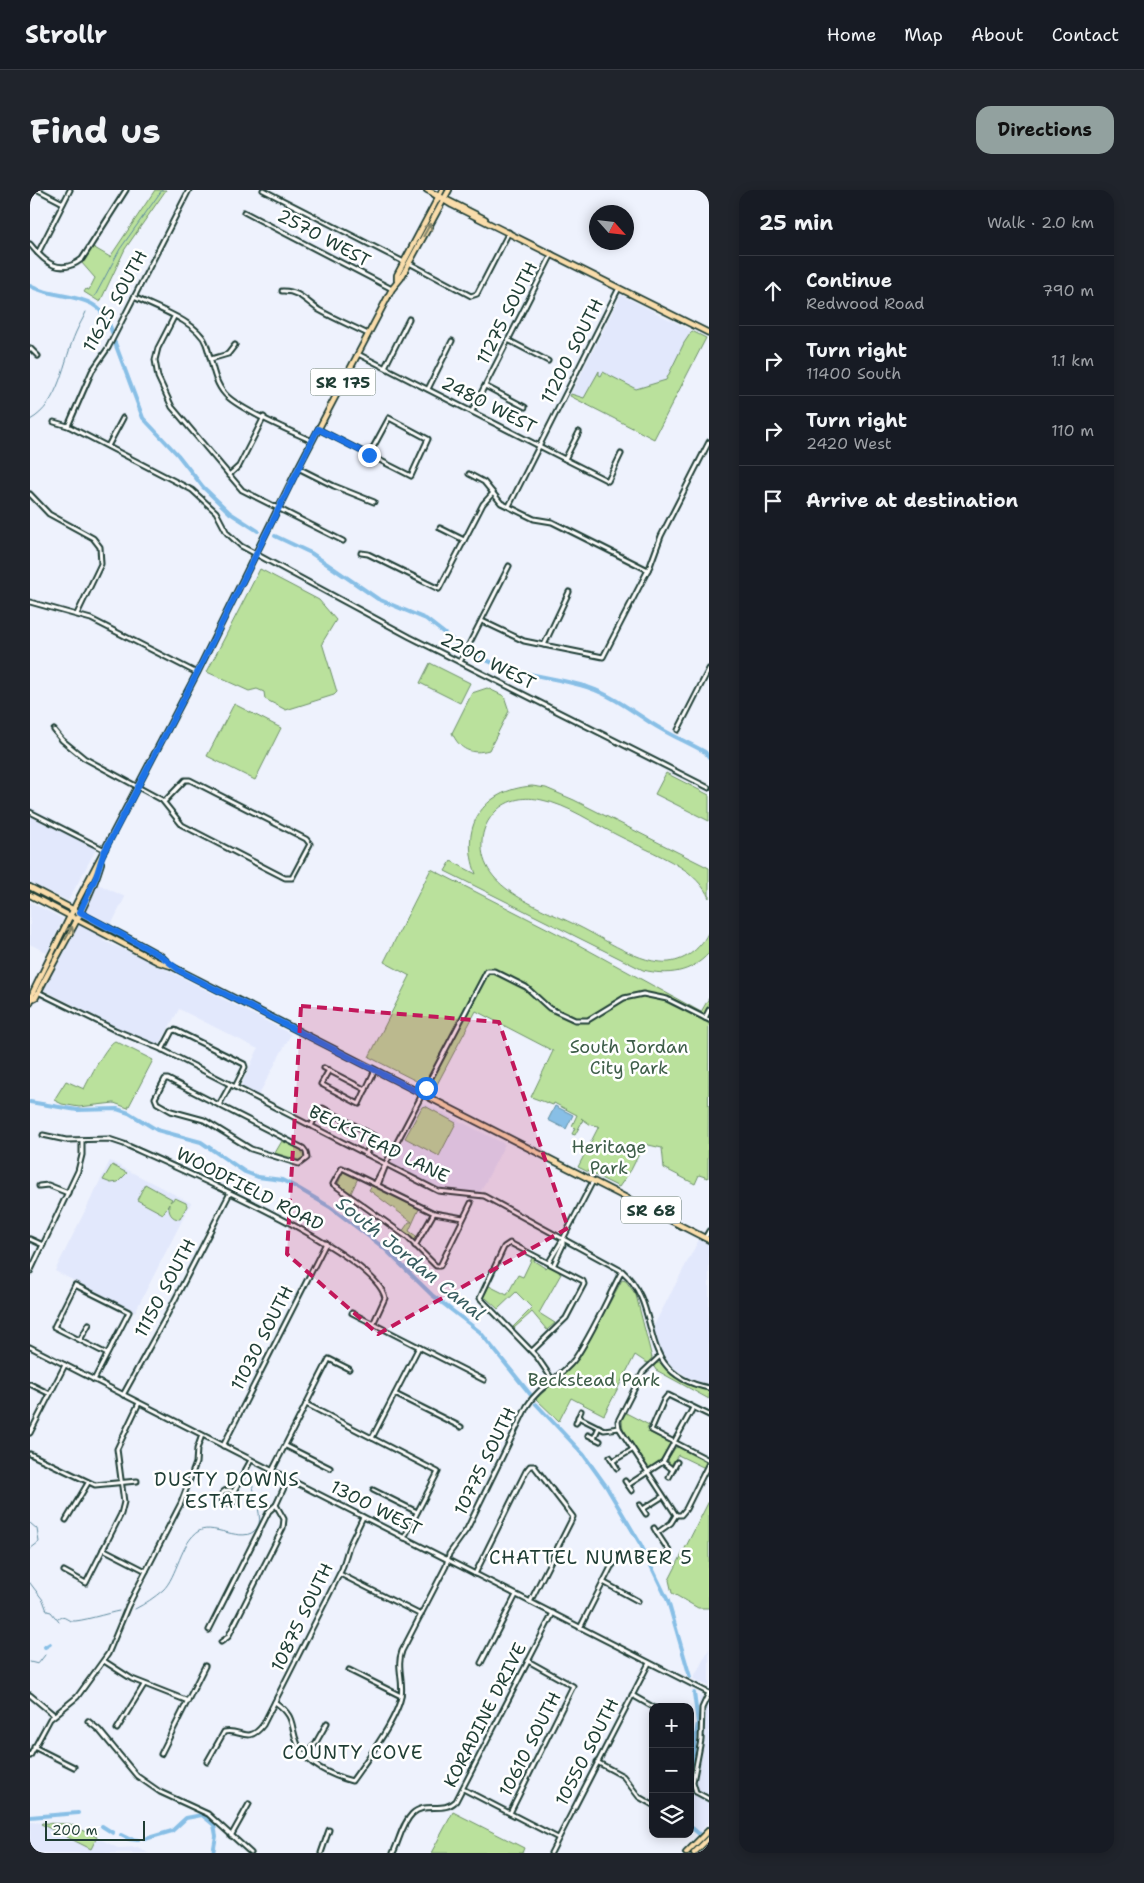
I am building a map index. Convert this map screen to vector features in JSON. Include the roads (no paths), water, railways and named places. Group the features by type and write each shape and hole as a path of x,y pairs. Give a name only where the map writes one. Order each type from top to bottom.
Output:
{"main road":[{"path":"427,190 482,216 509,232 709,333"},
{"name":"SR 175","path":"31,1001 73,908 197,673 318,429 392,289 449,190"},
{"name":"SR 175","path":"407,263 438,194"},
{"name":"SR 175","path":"34,991 76,920 96,877 104,852"},
{"name":"SR 68","path":"30,888 73,908 161,956 171,966"},
{"name":"SR 68","path":"30,895 158,962 171,966 707,1239"},
{"path":"686,1853 709,1830"},
{"path":"694,1853 709,1838"}],"street":[{"path":"38,190 64,203"},
{"path":"38,253 70,190"},
{"path":"30,244 48,263 66,268 74,266 82,259 126,190"},
{"name":"11625 SOUTH","path":"68,426 92,371 106,352 189,190"},
{"path":"263,190 471,296 477,294 509,232"},
{"name":"2570 WEST","path":"244,212 392,289"},
{"name":"11275 SOUTH","path":"472,411 552,254"},
{"name":"11200 SOUTH","path":"508,506 620,288"},
{"path":"282,291 291,291 301,296 320,310 368,334"},
{"path":"134,297 174,317 200,333 205,341 216,380 224,394 312,441"},
{"path":"174,317 157,352 155,364 158,377 172,407 245,492 343,541"},
{"path":"385,367 409,319"},
{"path":"508,340 548,361"},
{"path":"428,389 452,341"},
{"path":"211,359 228,354 235,345"},
{"path":"30,348 38,356"},
{"name":"2480 WEST","path":"358,354 608,481 621,454"},
{"path":"485,386 525,407"},
{"path":"229,475 241,463 264,417"},
{"path":"108,446 123,418"},
{"path":"318,429 410,476 428,438 389,418 369,455"},
{"name":"2200 WEST","path":"54,422 68,426 192,490 216,512 233,541 299,579 709,788"},
{"path":"565,459 578,432"},
{"path":"482,621 519,640 604,657 648,570 665,528 709,442"},
{"path":"298,468 334,486 374,502"},
{"path":"469,474 484,482 498,500 508,506 534,519 552,522 648,570"},
{"path":"361,552 439,589 482,504 493,493"},
{"path":"30,494 49,514 93,538 100,548 100,564 77,614"},
{"path":"440,528 464,540"},
{"path":"460,662 509,566"},
{"path":"544,645 569,592"},
{"path":"30,602 77,614 197,673"},
{"path":"678,730 709,669"},
{"path":"54,730 62,740 84,758 164,802 182,825 287,878 292,878 310,844 306,839 190,780 185,780 164,802"},
{"path":"30,812 104,852"},
{"path":"376,1184 484,976 490,970 526,987 549,1008 575,1020 588,1020 624,998 643,994 666,999 709,1020"},
{"name":"BECKSTEAD LANE","path":"34,991 162,1050 438,1191 484,1196 622,1271 640,1292 651,1337 659,1357 679,1376 709,1388"},
{"path":"705,1018 709,1010"},
{"path":"162,1050 172,1031 176,1030 244,1064 245,1067 235,1087"},
{"path":"324,1068 366,1090"},
{"path":"329,1070 322,1084 360,1104 375,1070"},
{"path":"165,1079 220,1105 303,1148 307,1155 301,1164 251,1149 204,1120 171,1111 158,1103 155,1096 165,1079"},
{"path":"220,1105 230,1084"},
{"path":"311,1126 321,1108 373,1134 375,1139 366,1154"},
{"name":"WOODFIELD ROAD","path":"43,1135 66,1140 101,1138 124,1144 152,1155 230,1193 326,1243 371,1275 381,1287 385,1298 373,1324"},
{"path":"30,1272 68,1194 81,1162 82,1140"},
{"path":"464,1218 434,1214 342,1168 333,1184 415,1246 436,1266 440,1266 464,1218 471,1203"},
{"path":"549,1262 593,1181"},
{"path":"39,1186 48,1185 68,1194"},
{"name":"11150 SOUTH","path":"123,1395 230,1193"},
{"path":"415,1246 434,1214"},
{"path":"707,1239 709,1231"},
{"path":"30,1239 43,1245"},
{"path":"554,1264 563,1245 563,1239"},
{"path":"532,1351 566,1318 584,1284 580,1278 510,1242 504,1247 480,1298 532,1351 552,1379"},
{"name":"11030 SOUTH","path":"223,1446 326,1243"},
{"name":"10775 SOUTH","path":"401,1696 398,1670 400,1657 452,1549 466,1529 530,1401 540,1389 569,1366 578,1354 622,1271"},
{"path":"94,1380 129,1312 75,1285 54,1327 107,1354"},
{"path":"352,1314 484,1380"},
{"path":"80,1340 89,1324"},
{"name":"1300 WEST","path":"30,1347 709,1693"},
{"path":"372,1438 419,1347"},
{"path":"659,1357 643,1372 618,1421 619,1428 632,1450 676,1516"},
{"path":"272,1471 329,1359 349,1369"},
{"path":"30,1433 65,1364"},
{"path":"30,1384 50,1394"},
{"path":"395,1394 461,1427"},
{"path":"657,1533 672,1523 676,1516 681,1515 686,1509 709,1462 651,1430 668,1396 709,1415"},
{"path":"64,1571 86,1582 123,1510 124,1502 118,1445 139,1403"},
{"path":"306,1404 438,1472 404,1538"},
{"path":"628,1485 663,1462 676,1443 693,1408"},
{"path":"576,1422 581,1411"},
{"path":"578,1417 599,1428 608,1430 619,1428"},
{"path":"594,1438 599,1428"},
{"path":"30,1756 43,1728 54,1714 77,1697 104,1661 146,1571 181,1504 196,1463 197,1449 202,1435"},
{"path":"588,1435 600,1441"},
{"path":"286,1446 330,1468"},
{"path":"613,1462 632,1450"},
{"path":"30,1454 88,1483 99,1486 137,1481"},
{"path":"610,1457 617,1468"},
{"path":"233,1493 228,1490 224,1491 221,1495 222,1501 230,1503 234,1500 233,1493 251,1460"},
{"path":"663,1462 672,1469"},
{"path":"669,1477 677,1462"},
{"path":"475,1574 526,1471 532,1465 538,1469 573,1517 530,1602"},
{"path":"208,1630 269,1511 276,1505 288,1479"},
{"path":"625,1481 632,1492"},
{"path":"66,1520 88,1483"},
{"path":"373,1490 417,1512"},
{"path":"643,1509 662,1497"},
{"path":"221,1642 228,1637 283,1528 284,1520 276,1505"},
{"path":"640,1505 646,1514"},
{"name":"10875 SOUTH","path":"207,1762 224,1732 229,1731 245,1736 257,1732 275,1702 340,1574 348,1546 363,1517"},
{"path":"654,1528 669,1551"},
{"path":"103,1549 146,1571"},
{"path":"580,1628 603,1582 616,1561"},
{"path":"340,1574 421,1614"},
{"path":"603,1582 638,1602"},
{"path":"481,1663 516,1595"},
{"name":"KORADINE DRIVE","path":"392,1853 413,1813 426,1808 442,1809 456,1801 552,1614"},
{"path":"104,1661 127,1677 188,1702"},
{"name":"10610 SOUTH","path":"510,1813 573,1686 528,1661"},
{"name":"10550 SOUTH","path":"551,1853 649,1663"},
{"path":"161,1754 206,1666"},
{"path":"275,1702 289,1715 293,1724 296,1742 304,1756 311,1762 352,1782 379,1741 397,1708 401,1696 349,1670"},
{"path":"117,1729 144,1685"},
{"path":"709,1693 702,1708 701,1740 693,1787 696,1792 709,1799"},
{"path":"30,1695 54,1714"},
{"path":"632,1695 649,1705"},
{"path":"88,1721 99,1730 137,1776 160,1792 208,1814 251,1853"},
{"path":"304,1756 319,1737 327,1722"},
{"path":"34,1747 74,1767"},
{"path":"597,1762 623,1776 639,1797 649,1803"},
{"path":"463,1789 558,1838"},
{"path":"231,1836 249,1804"},
{"path":"321,1853 329,1830"}],"water":[{"path":"555,1106 573,1115 566,1129 548,1120"}],"waterway":[{"path":"95,296 120,249 162,190"},
{"path":"30,286 42,291 89,302 98,308 106,318 112,332"},
{"path":"30,420 40,413 54,393 76,332 86,312"},
{"path":"115,343 143,418 178,455 203,487 230,513 258,531"},
{"path":"275,536 311,553 378,599 426,619 462,647"},
{"path":"470,651 513,670 596,690 664,731 705,752 709,757"},
{"name":"South Jordan Canal","path":"30,1102 77,1110 117,1109 129,1113 157,1130 201,1142 245,1172 258,1177 282,1180 296,1187 330,1207 384,1248 432,1295 480,1332 530,1394"},
{"name":"South Jordan Canal","path":"536,1404 583,1454 606,1486 641,1545 668,1601 690,1677"},
{"path":"135,1609 157,1595 168,1584 183,1551 193,1536 199,1531 206,1529 240,1535 254,1531 260,1519 250,1475"},
{"path":"30,1523 37,1529 39,1542 30,1549"},
{"path":"30,1583 43,1600 47,1611 51,1612 59,1622"},
{"path":"58,1619 63,1617 76,1621 119,1611"},
{"path":"45,1647 50,1644"},
{"path":"30,1662 38,1664 45,1655"},
{"name":"South Jordan Canal","path":"694,1693 698,1723 694,1748"},
{"path":"30,1817 78,1813"},
{"path":"145,1839 172,1831 186,1818 202,1815 214,1825 216,1836 213,1853"},
{"path":"102,1826 113,1833"},
{"name":"South Jordan Canal","path":"694,1830 698,1833"},
{"path":"121,1835 129,1839 138,1840"}],"district":[{"name":"DUSTY DOWNS ESTATES","path":"227,1490"},
{"name":"CHATTEL NUMBER 5","path":"591,1557"},
{"name":"COUNTY COVE","path":"353,1752"}],"park label":[{"name":"South Jordan City Park","path":"629,1058"},
{"name":"Heritage Park","path":"609,1158"},
{"name":"Beckstead Park","path":"594,1380"}]}
